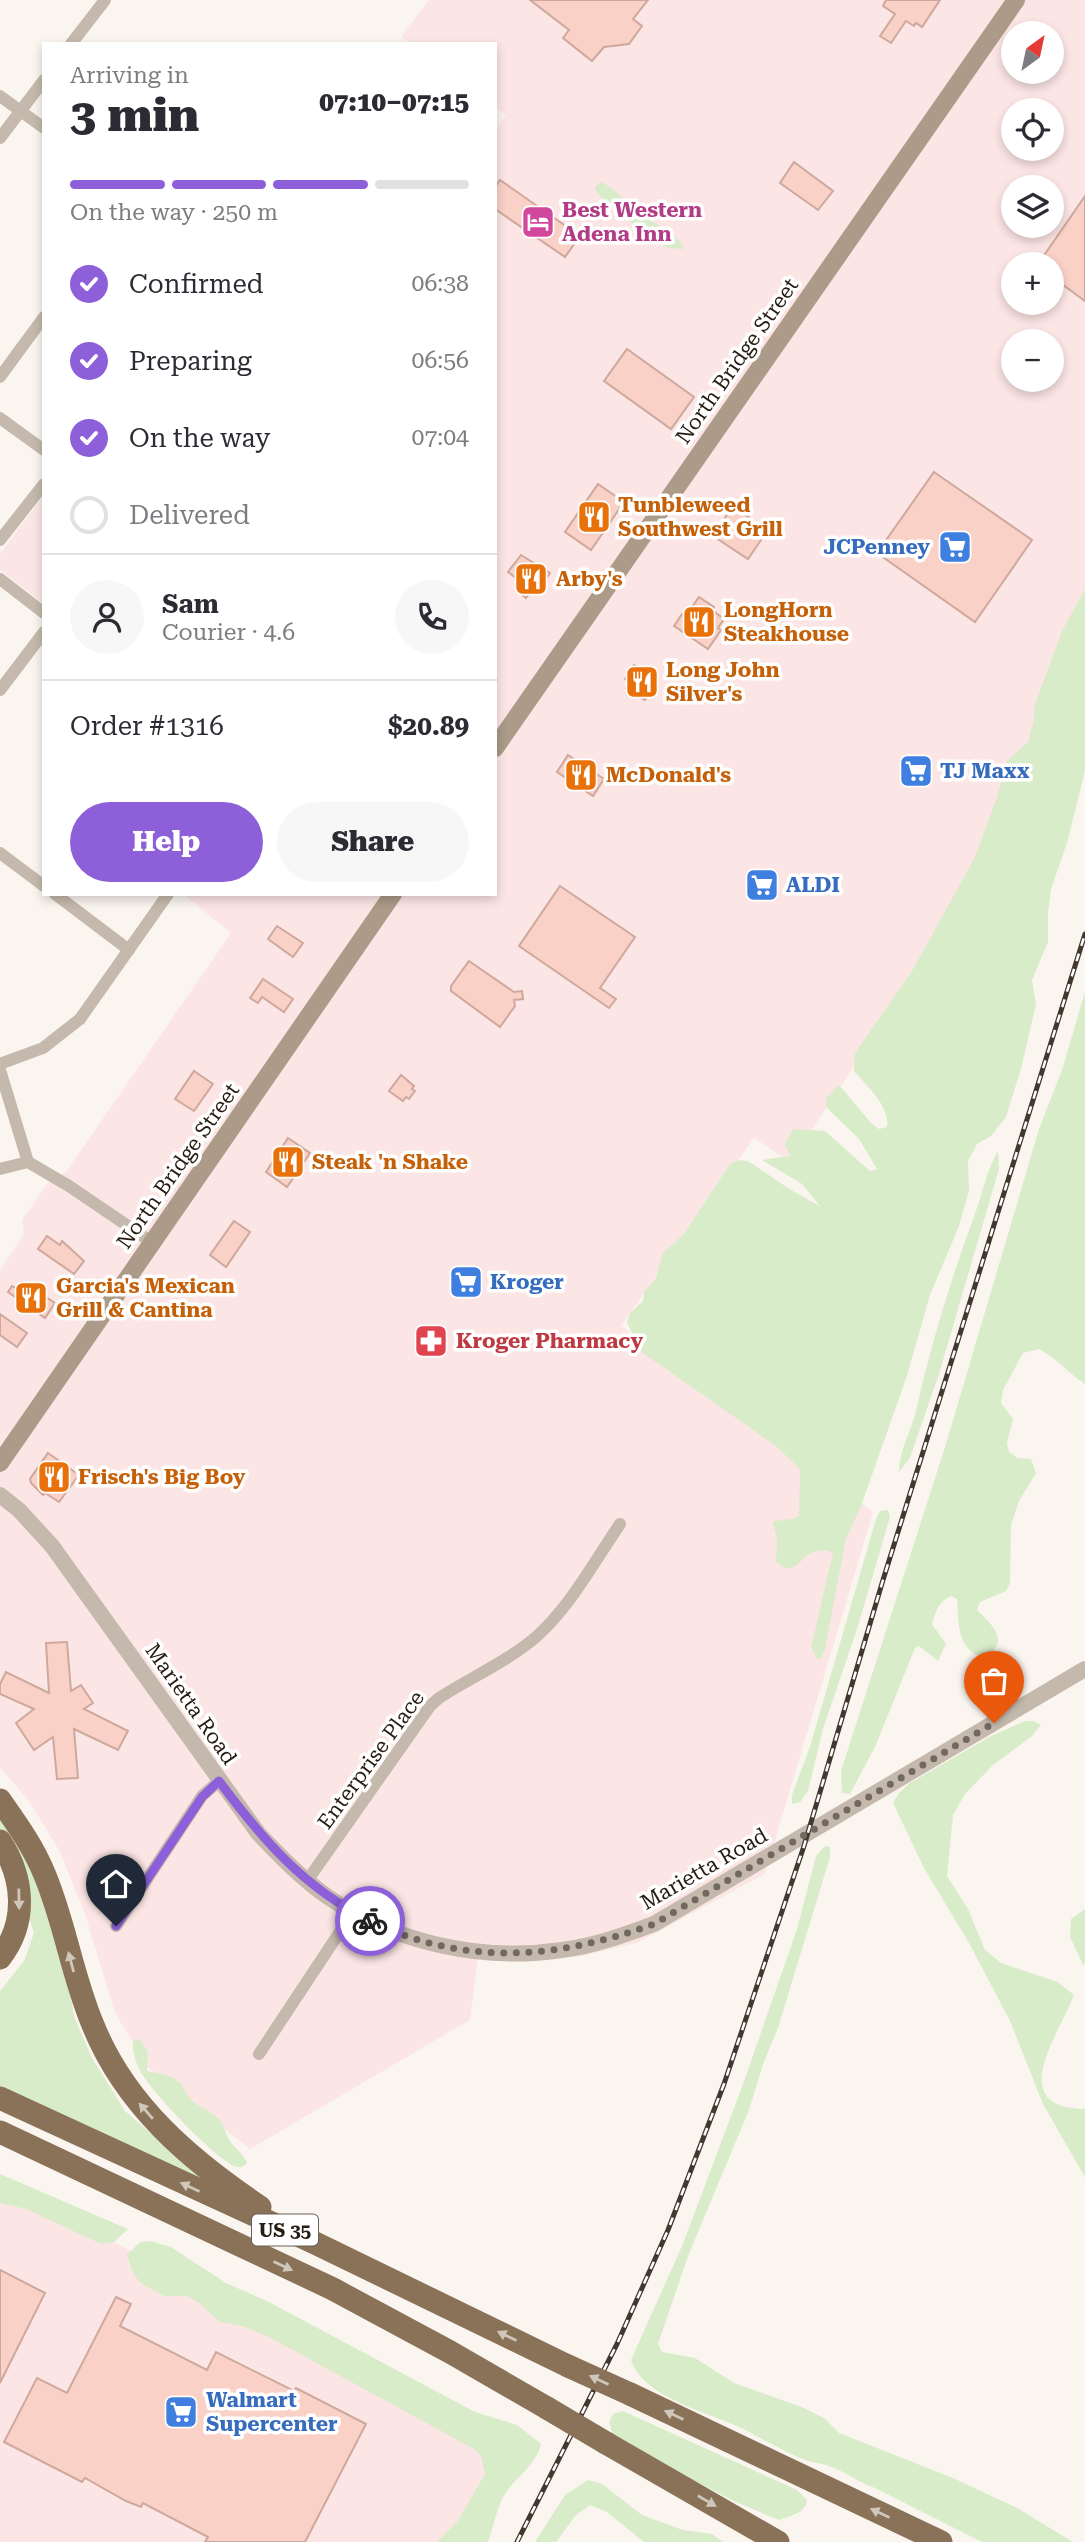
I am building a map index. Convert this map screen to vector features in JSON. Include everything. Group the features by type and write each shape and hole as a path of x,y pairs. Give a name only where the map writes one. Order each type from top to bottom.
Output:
{"highway":[{"path":"0,1800 27,1839 44,1872 73,1972 93,2027 133,2096 185,2153 218,2179 315,2243"},
{"path":"0,1841 14,1862 20,1908 15,1933 0,1958"},
{"name":"US 35","path":"0,2098 315,2243 941,2542"},
{"name":"US 35","path":"0,2132 333,2289 450,2352 778,2542"},
{"path":"0,2148 64,2176 154,2205"}],"main road":[{"name":"North Bridge Street","path":"497,745 1016,0"},
{"name":"North Bridge Street","path":"0,1464 392,896"}],"street":[{"path":"72,42 104,0"},
{"path":"0,138 42,83"},
{"path":"0,96 42,127"},
{"path":"0,377 42,320"},
{"path":"0,418 42,449"},
{"path":"0,540 42,487"},
{"path":"0,579 42,611"},
{"path":"0,691 42,635"},
{"path":"0,853 42,884"},
{"path":"58,896 129,950"},
{"path":"0,1064 43,1048 80,1019 167,896"},
{"path":"0,1070 28,1162 69,1186 153,1243"},
{"path":"0,1169 28,1162"},
{"name":"Marietta Road","path":"0,1495 33,1525 58,1554 258,1833 307,1881 353,1912 415,1939 467,1951 560,1951 654,1924 1085,1669"},
{"name":"Enterprise Place","path":"307,1881 425,1712 439,1698 544,1630 620,1524"},
{"path":"116,1926 202,1797 219,1781"},
{"path":"259,2053 353,1912"}],"shaded area":[{"path":"429,0 1085,0 1085,650 932,950 790,1162 754,1138 621,1326 873,1512 765,1874 637,1943 578,1957 478,1958 470,2020 250,2149 148,2068 115,2013 85,1914 59,1850 29,1801 0,1768 0,1270 24,1234 22,1220 49,1181 66,1172 231,933 185,896 497,896 497,128 506,115 497,108 497,42 408,42 401,36"},
{"path":"42,498 42,602 0,570 0,554"},
{"path":"0,2194 105,2237 503,2450 448,2542 0,2542"}],"green space":[{"path":"601,182 617,192 640,214 677,238 684,249 668,248 618,213 596,192 595,187"},
{"path":"1085,589 1085,771 1067,843 1051,889 1048,942 1032,980 1036,1004 1021,1069 1006,1117 991,1136 977,1144 968,1161 969,1191 959,1226 930,1295 907,1376 861,1506 846,1539 825,1649 821,1658 817,1659 811,1647 833,1553 814,1552 791,1568 776,1562 777,1539 773,1522 799,1516 800,1469 776,1446 640,1351 627,1322 630,1313 643,1301 644,1292 656,1278 663,1253 684,1234 730,1164 738,1160 748,1161 820,1206 802,1184 762,1160 790,1156 785,1144 793,1129 825,1131 870,1171 877,1169 859,1139 826,1107 826,1098 839,1085 871,1123 879,1129 887,1127 881,1104 854,1071 855,1053 912,971 975,857 1007,761 1028,742 1034,720 1034,707 1062,631"},
{"path":"1085,992 1085,1384 1039,1349 1023,1353 1003,1390 1001,1403 1013,1419 1007,1443 1009,1452 1017,1458 1031,1459 1036,1473 1019,1501 1011,1525 1010,1583 1006,1591 980,1602 977,1610 994,1628 997,1646 983,1657 968,1648 961,1634 957,1599 951,1596 943,1601 932,1624 946,1644 938,1661 919,1646 915,1648 875,1747 850,1794 842,1793 841,1771 946,1444 1039,1129 1062,1070"},
{"path":"998,1151 999,1169 939,1374 910,1458 899,1472 901,1456 943,1310 988,1173"},
{"path":"888,1510 890,1517 857,1629 823,1729 808,1791 800,1802 792,1804 792,1795 810,1747 876,1519 880,1511"},
{"path":"1025,1721 1034,1721 1041,1725 1031,1737 993,1765 965,1794 953,1815 947,1876 968,1909 985,1950 1001,1963 1058,1982 1074,1995 1050,2048 1042,2083 1047,2096 1060,2105 1085,2109 1085,2177 1043,2104 1010,2021 969,1943 924,1868 893,1803 910,1783 991,1736"},
{"path":"0,1812 8,1821 55,1923 75,2019 92,2058 125,2111 173,2153 217,2185 0,2087 0,1991 24,1961 34,1933 0,1830"},
{"path":"825,1846 830,1847 830,1857 778,2028 763,2064 749,2110 688,2256 658,2344 662,2352 695,2358 734,2383 802,2407 824,2418 839,2433 953,2478 1017,2508 1073,2542 982,2542 832,2467 805,2460 737,2426 676,2401 648,2384 637,2373 631,2360 682,2246 742,2087 797,1929 816,1856"},
{"path":"1085,1909 1083,1965 1070,1937 1071,1919"},
{"path":"136,2039 140,2040 148,2052 147,2071 170,2076 182,2084 192,2100 219,2119 230,2141 247,2163 237,2167 216,2154 161,2098 137,2064 133,2046"},
{"path":"0,2174 128,2229 114,2242 101,2244 26,2209 0,2203"},
{"path":"151,2241 171,2247 226,2283 269,2302 475,2412 517,2425 541,2444 534,2460 502,2499 488,2542 437,2542 457,2522 485,2474 481,2456 474,2449 269,2337 242,2326 220,2322 187,2296 164,2296 139,2282 132,2271 127,2254 141,2242"},
{"path":"623,2411 797,2490 807,2500 804,2508 779,2520 683,2475 613,2434 609,2422 613,2414"},
{"path":"588,2480 602,2484 642,2515 683,2530 712,2534 723,2542 644,2542 607,2512 590,2505 575,2516 556,2542 535,2542 565,2495"}],"building":[{"path":"530,0 648,0 633,19 642,26 629,44 604,47 592,61 563,38 569,30"},
{"path":"886,0 940,0 922,27 906,21 891,43 880,36 895,14 883,6"},
{"path":"794,162 833,191 818,210 780,183"},
{"name":"Best Western Adena Inn","path":"500,180 580,236 565,257 497,210 497,184"},
{"path":"1085,196 1085,301 1064,286 1064,252 1046,252 1056,238 1064,238 1064,226"},
{"path":"627,349 694,397 671,429 604,381"},
{"name":"JCPenney","path":"934,472 1032,540 975,622 877,553"},
{"name":"Tunbleweed Southwest Grill","path":"598,484 624,502 591,550 565,532"},
{"path":"733,506 750,518 746,525 763,537 748,559 713,536"},
{"name":"Arby's","path":"521,555 550,573 535,594 531,591 526,598 519,592 524,584 508,572"},
{"name":"LongHorn Steakhouse","path":"699,597 714,607 712,610 724,619 718,628 721,630 708,649 674,626 682,614 686,616"},
{"name":"Long John Silver's","path":"634,665 657,681 645,700 626,688 630,683 625,679"},
{"name":"McDonald's","path":"568,755 604,779 593,796 557,772"},
{"path":"560,886 635,937 600,988 616,999 609,1008 519,946"},
{"path":"277,926 303,943 293,957 268,939"},
{"path":"469,961 514,992 522,991 523,999 514,1000 515,1006 500,1027 451,991 451,986"},
{"path":"263,979 293,999 284,1012 262,997 258,1003 250,998"},
{"path":"194,1071 213,1084 194,1111 175,1099"},
{"path":"401,1075 414,1086 412,1089 415,1091 409,1099 406,1097 403,1101 389,1091"},
{"name":"Steak 'n Shake","path":"288,1138 310,1153 287,1187 266,1172"},
{"path":"234,1221 250,1232 226,1267 210,1255"},
{"path":"47,1236 60,1245 62,1241 84,1261 74,1274 38,1249"},
{"name":"Garcia's Mexican Grill & Cantina","path":"24,1283 55,1303 45,1318 8,1292 12,1286 19,1290"},
{"path":"0,1314 27,1333 17,1347 0,1335"},
{"name":"Frisch's Big Boy","path":"48,1453 79,1475 59,1502 45,1493 43,1495 30,1479"},
{"path":"67,1642 71,1691 81,1685 93,1703 84,1709 128,1731 118,1750 74,1729 78,1778 57,1779 53,1737 34,1750 16,1723 34,1709 0,1694 0,1684 6,1672 49,1693 46,1643"},
{"path":"0,2270 45,2293 0,2383"},
{"name":"Walmart Supercenter","path":"116,2297 131,2304 120,2326 207,2370 216,2352 294,2391 296,2388 366,2424 305,2542 205,2542 208,2537 143,2503 141,2507 126,2501 85,2478 82,2482 4,2442 37,2378 67,2393"}],"railway":[{"path":"517,2542 617,2344 668,2230 724,2084 804,1846 883,1580 1085,934"}],"way so far":[{"path":"370,1921 415,1939 467,1951 560,1951 596,1944 654,1924 994,1723"}],"place":[{"name":"Best Western Adena Inn","path":"538,222"},
{"name":"Tunbleweed Southwest Grill","path":"594,517"},
{"name":"JCPenney","path":"955,547"},
{"name":"Arby's","path":"531,579"},
{"name":"LongHorn Steakhouse","path":"699,622"},
{"name":"Long John Silver's","path":"642,682"},
{"name":"TJ Maxx","path":"916,771"},
{"name":"McDonald's","path":"581,775"},
{"name":"ALDI","path":"762,885"},
{"name":"Steak 'n Shake","path":"288,1162"},
{"name":"Kroger","path":"466,1282"},
{"name":"Garcia's Mexican Grill & Cantina","path":"31,1298"},
{"name":"Kroger Pharmacy","path":"431,1341"},
{"name":"Frisch's Big Boy","path":"54,1477"},
{"name":"Walmart Supercenter","path":"181,2412"}],"route":[{"path":"116,1926 202,1797 219,1781 258,1833 291,1867 329,1898 370,1921"}]}
